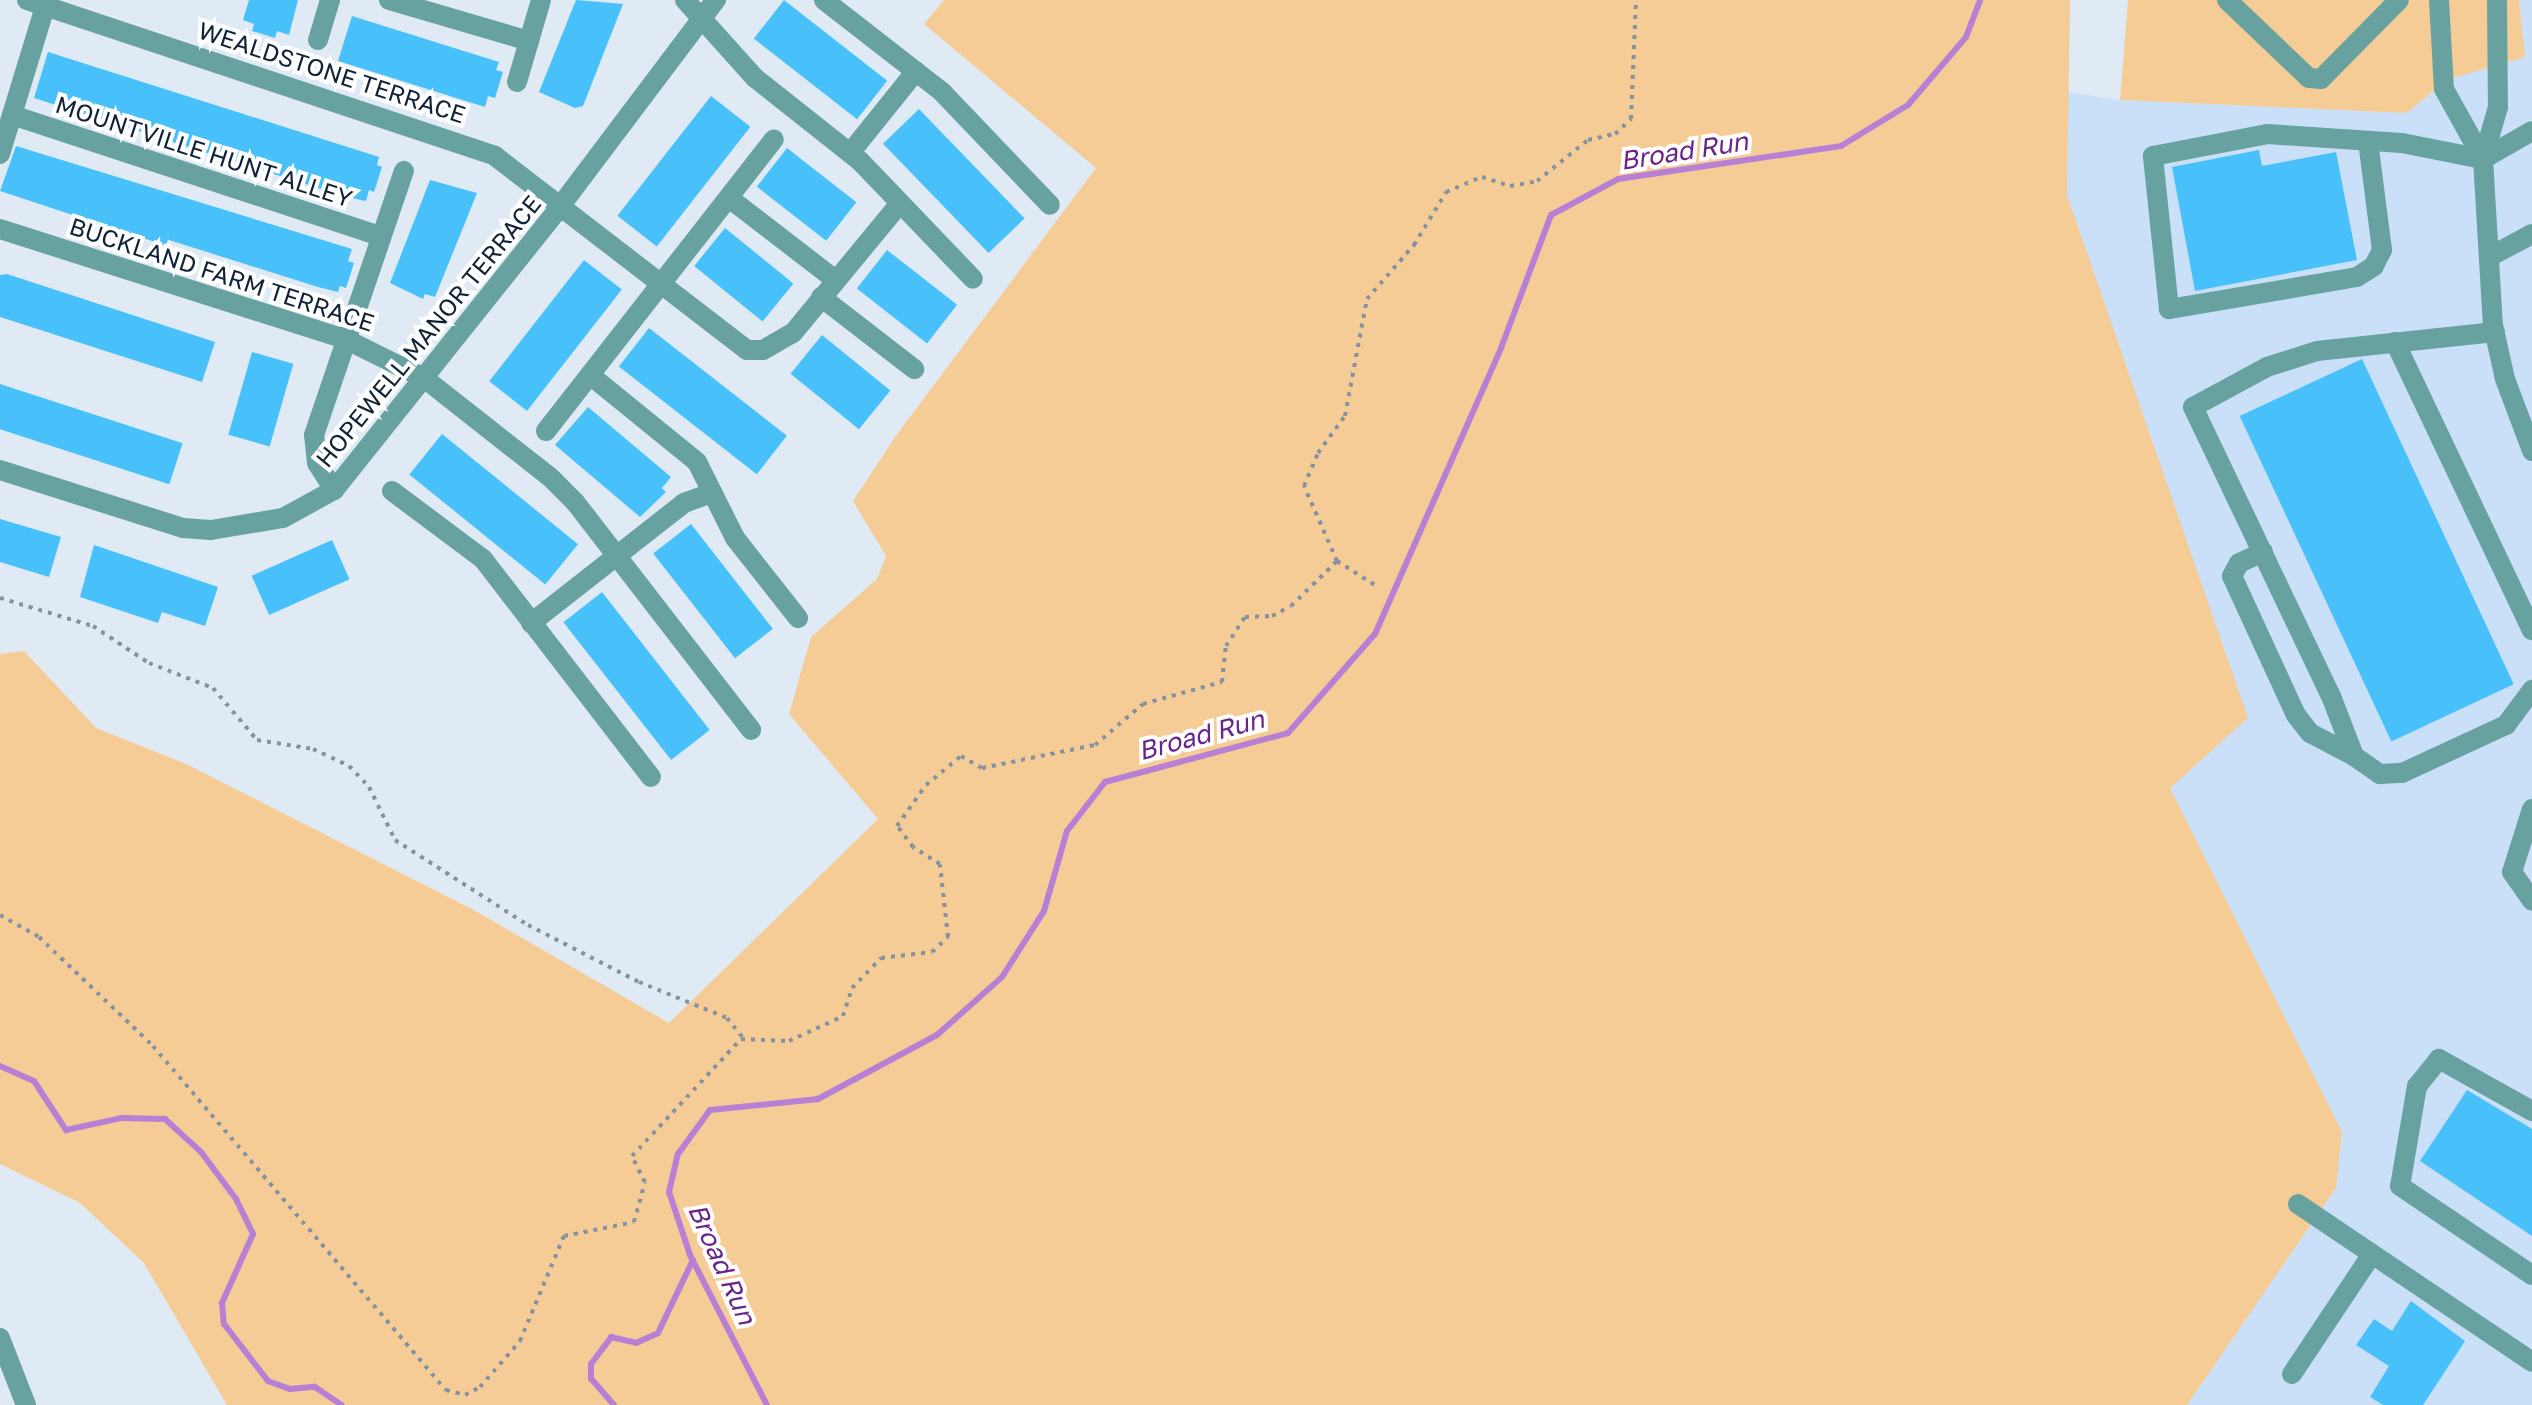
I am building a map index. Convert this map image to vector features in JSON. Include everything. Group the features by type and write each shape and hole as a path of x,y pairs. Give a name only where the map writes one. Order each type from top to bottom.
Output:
{"street":[{"path":"318,40 330,0"},
{"path":"389,0 529,41"},
{"path":"517,82 541,0"},
{"path":"685,0 711,9 755,78 850,153 973,279"},
{"path":"824,0 916,71 1050,205"},
{"path":"2227,0 2309,78 2321,79 2399,0"},
{"path":"2439,0 2444,89 2483,159"},
{"path":"2497,0 2498,107 2483,159 2489,257 2495,332 2505,379 2532,451"},
{"path":"0,154 40,2"},
{"name":"WEALDSTONE TERRACE","path":"40,2 495,156 562,204 661,286 747,350 763,350 785,338 821,297"},
{"name":"HOPEWELL MANOR TERRACE","path":"0,470 197,529 260,525 334,490 562,204 711,9"},
{"path":"850,153 916,71"},
{"name":"MOUNTVILLE HUNT ALLEY","path":"12,115 381,236"},
{"path":"2368,141 2382,250 2374,266 2357,277 2169,309 2153,156 2267,134 2368,141 2483,159 2532,131"},
{"path":"546,431 774,139"},
{"path":"334,490 317,463 314,435 404,171"},
{"path":"729,198 834,279"},
{"path":"900,203 821,297 914,369"},
{"name":"BUCKLAND FARM TERRACE","path":"0,229 345,339 424,378 550,477 616,556 751,730"},
{"path":"2489,257 2532,234"},
{"path":"2354,756 2263,552 2193,407 2267,367 2317,351 2495,332"},
{"path":"2395,342 2479,525 2530,617"},
{"path":"590,375 697,462 735,538 798,618"},
{"path":"392,491 483,559 651,777"},
{"path":"531,623 684,503 712,493"},
{"path":"2263,552 2239,563 2232,576 2296,715 2310,733 2380,774 2402,773 2506,725 2532,690"},
{"path":"2532,809 2512,872 2532,901"},
{"path":"2532,1111 2439,1059 2417,1086 2400,1186 2532,1275"},
{"path":"2298,1204 2532,1362"},
{"path":"2292,1374 2372,1254"},
{"path":"0,1338 26,1405"}],"path":[{"path":"1378,587 1337,561 1304,486 1318,453 1345,416 1367,299 1414,245 1446,192 1482,177 1510,186 1537,181 1588,140 1615,134 1631,119 1636,0"},
{"path":"0,598 93,626 149,663 213,688 257,740 313,749 349,766 369,787 395,840 528,925 639,982 727,1018 744,1039 789,1041 843,1016 852,988 881,958 932,952 948,937 940,864 913,847 897,826 926,785 961,756 982,768 1095,745 1143,704 1222,682 1226,646 1245,617 1272,616 1291,606 1337,561"},
{"path":"0,915 39,937 153,1046 227,1130 428,1373 446,1390 465,1395 480,1387 520,1341 564,1236 634,1222 645,1182 632,1156 744,1039"}],"shaded area":[{"path":"944,0 2070,0 2067,195 2248,718 2170,788 2342,1132 2336,1188 2187,1405 227,1405 144,1263 80,1203 0,1164 0,654 24,651 96,728 186,764 472,909 669,1023 878,819 789,714 811,637 877,579 886,556 853,501 895,437 1096,168 924,24"},
{"path":"2128,0 2519,0 2525,57 2446,80 2407,113 2120,100"},
{"path":"2519,0 2532,0 2532,1405 2187,1405 2336,1188 2342,1132 2170,788 2067,195 2067,92 2120,100 2407,113 2446,80 2525,57"}],"building":[{"path":"249,0 298,0 289,35 277,31 275,38 252,31 254,24 243,20"},
{"path":"576,0 623,4 583,106 575,108 539,92"},
{"path":"784,0 887,81 857,119 754,39"},
{"path":"352,16 499,62 496,70 503,72 495,98 488,96 485,107 338,61"},
{"path":"48,52 379,157 377,165 382,167 374,192 369,190 366,201 343,196 34,98"},
{"path":"711,96 750,127 657,247 617,216"},
{"path":"919,109 1025,218 989,253 883,144"},
{"path":"16,146 352,249 348,261 354,263 346,288 340,286 338,292 318,287 169,240 167,246 0,191"},
{"path":"787,148 856,202 826,241 757,187"},
{"path":"2259,150 2262,166 2336,152 2357,260 2195,291 2172,167"},
{"path":"430,180 477,193 435,297 425,294 423,299 390,283"},
{"path":"725,228 793,283 763,321 694,266"},
{"path":"887,250 957,305 927,343 857,289"},
{"path":"584,260 622,290 527,411 489,381"},
{"path":"7,274 215,342 202,382 0,317 0,275"},
{"path":"649,328 787,436 757,474 619,367"},
{"path":"822,335 890,390 859,429 791,374"},
{"path":"252,352 293,364 270,447 228,435"},
{"path":"2362,359 2514,684 2391,741 2240,416"},
{"path":"0,384 183,443 169,484 0,429"},
{"path":"588,407 671,477 662,488 666,492 640,517 555,445"},
{"path":"442,434 578,544 545,585 409,474"},
{"path":"0,519 61,537 49,577 0,562"},
{"path":"691,524 773,629 735,658 653,554"},
{"path":"332,540 349,579 269,615 252,576"},
{"path":"94,545 218,587 205,626 162,612 158,623 80,597"},
{"path":"602,592 710,730 671,760 563,622"},
{"path":"2467,1090 2532,1129 2532,1236 2420,1161"},
{"path":"2411,1301 2465,1341 2423,1405 2383,1405 2370,1397 2389,1366 2356,1345 2374,1319 2392,1331"}],"waterway":[{"name":"Broad Run","path":"767,1405 690,1255 669,1192 678,1154 710,1110 818,1099 937,1035 1002,977 1044,911 1067,831 1105,782 1288,733 1375,634 1501,348 1551,215 1618,179 1841,146 1908,105 1966,37 1980,0"},
{"path":"0,1066 34,1081 66,1130 121,1118 165,1119 201,1152 236,1199 253,1234 222,1303 224,1324 268,1381 290,1389 315,1387 342,1405"},
{"path":"614,1405 591,1379 591,1364 611,1337 636,1343 658,1333 693,1260"}]}
